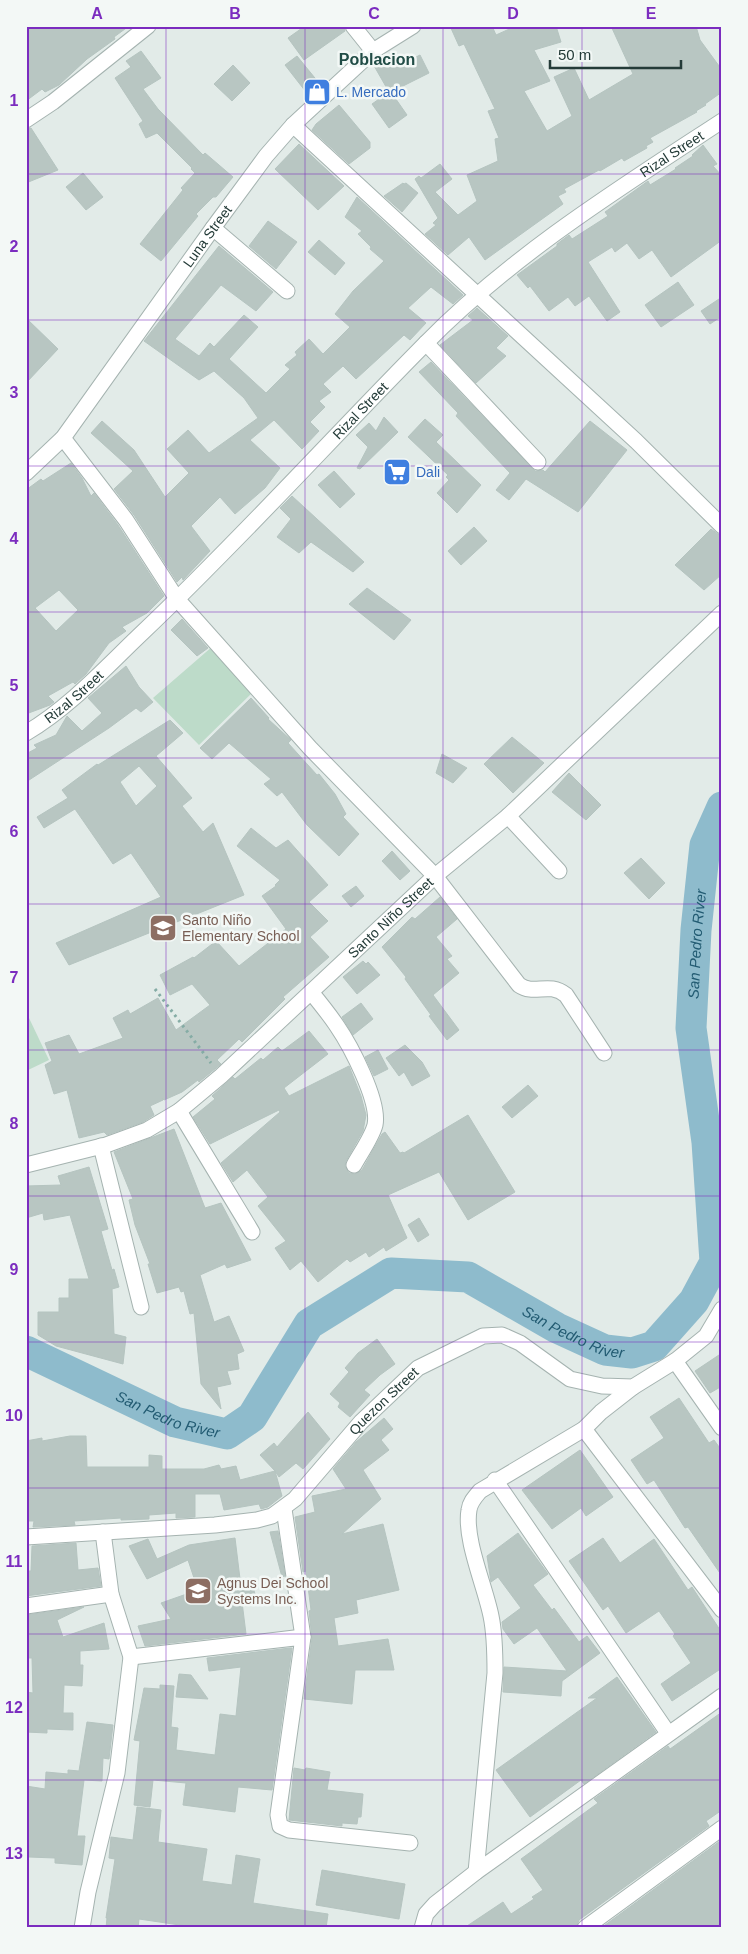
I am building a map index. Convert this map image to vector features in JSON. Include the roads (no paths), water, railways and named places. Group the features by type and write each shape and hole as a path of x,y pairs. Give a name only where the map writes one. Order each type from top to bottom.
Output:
{"street":[{"path":"26,120 53,102 148,26"},
{"path":"353,26 373,51"},
{"name":"Luna Street","path":"26,473 63,438 266,156 293,125 373,51 413,26"},
{"name":"Rizal Street","path":"26,733 74,697 178,599 426,343 477,294 601,200 722,121"},
{"path":"293,125 636,441 722,526"},
{"path":"213,228 287,291"},
{"path":"426,343 538,462"},
{"path":"63,438 126,520 178,599 310,748 435,876 519,985 525,989 551,988 559,990 566,995 604,1053"},
{"name":"Santo Niño Street","path":"26,1165 101,1146 147,1130 179,1111 221,1076 435,876 508,816 722,613"},
{"path":"508,816 559,871"},
{"path":"311,992 337,1026 357,1060 371,1094 375,1125 354,1166"},
{"path":"179,1111 252,1232"},
{"path":"101,1146 141,1307"},
{"path":"476,1872 495,1673 495,1645 491,1616 472,1544 468,1520 472,1500 480,1491 495,1480 584,1429 601,1412 633,1387 675,1361 706,1336 721,1314"},
{"name":"Quezon Street","path":"26,1537 215,1525 257,1520 272,1516 284,1509 295,1499 361,1422 418,1368 483,1336 502,1335 520,1343 570,1379 602,1386 633,1387"},
{"path":"675,1361 722,1428"},
{"path":"584,1429 722,1610"},
{"path":"495,1480 668,1733"},
{"path":"284,1509 303,1637 278,1816 280,1826 289,1830 410,1843"},
{"path":"82,1928 88,1892 117,1773 131,1657 112,1594 103,1532"},
{"path":"26,1606 112,1594"},
{"path":"131,1657 303,1637"},
{"path":"422,1928 426,1914 435,1904 476,1872 722,1696"},
{"path":"585,1928 722,1828"}],"waterway":[{"name":"San Pedro River","path":"26,1351 175,1422 227,1434 252,1417 309,1324 391,1273 468,1277 557,1328 605,1350 632,1353 654,1346 694,1301 715,1262 707,1142 691,1028 696,930 705,845 722,807"}],"place":[{"name":"L. Mercado","path":"317,92"},
{"name":"Dali","path":"397,472"},
{"name":"Santo Niño Elementary School","path":"163,928"},
{"name":"Agnus Dei School Systems Inc.","path":"198,1591"}],"district":[{"name":"Poblacion","path":"377,59"}]}
